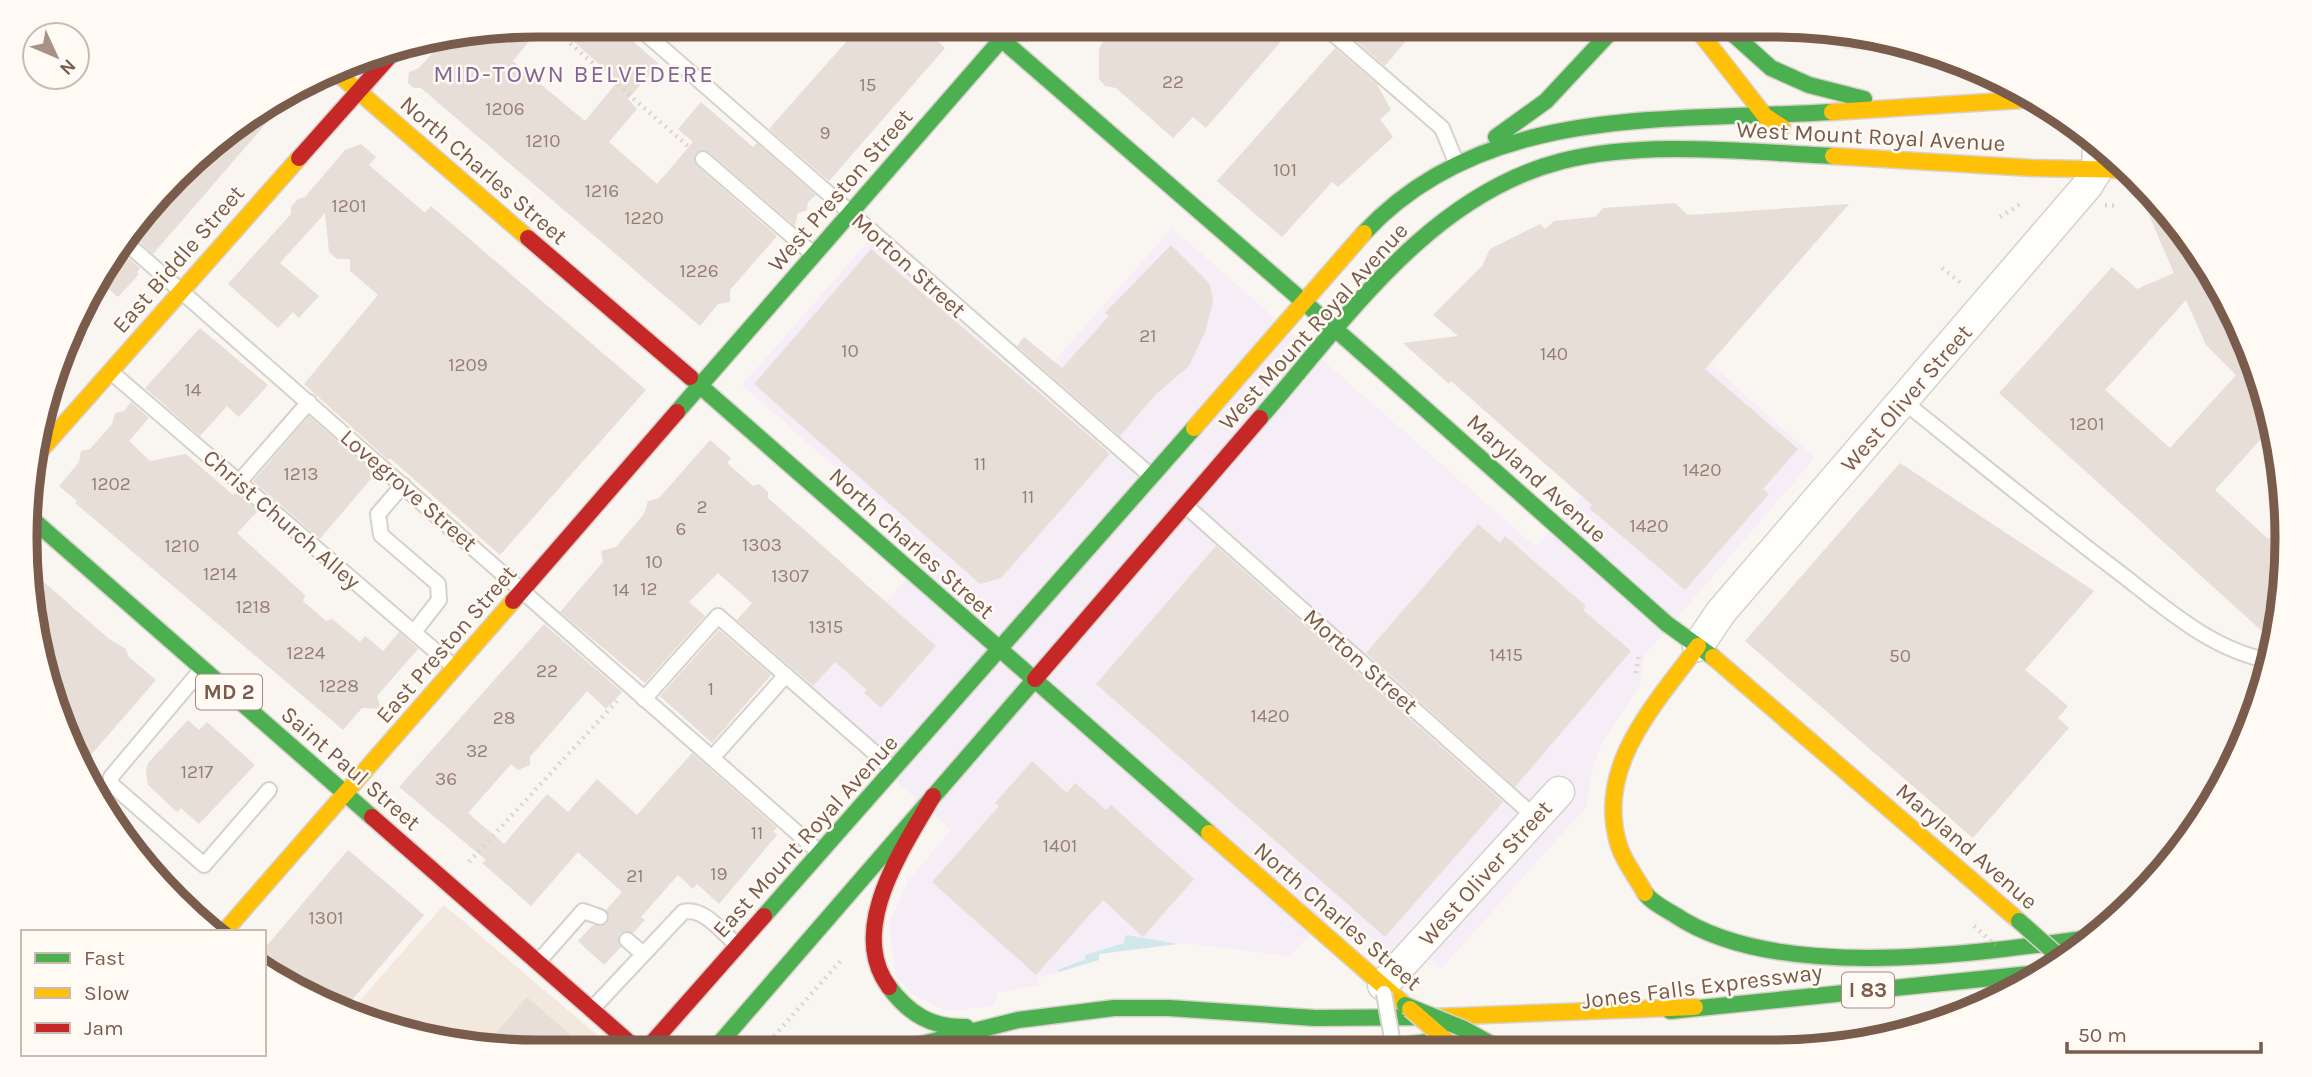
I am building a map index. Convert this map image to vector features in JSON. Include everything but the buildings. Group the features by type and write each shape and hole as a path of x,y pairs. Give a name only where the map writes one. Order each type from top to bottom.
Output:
{"main road":[{"path":"1456,164 1546,101 1605,37"},
{"path":"1704,37 1765,116 1821,153"},
{"path":"1738,37 1779,72 1809,85 1900,108"},
{"name":"West Preston Street","path":"700,386 1001,39"},
{"name":"Maryland Avenue","path":"1001,39 1336,330 1667,624 1723,664 2056,953"},
{"name":"East Biddle Street","path":"45,445 386,61"},
{"name":"North Charles Street","path":"342,77 700,386 1446,1040"},
{"name":"West Mount Royal Avenue","path":"1000,651 1304,303 1386,212 1417,185 1456,164 1509,143 1597,124 2017,100"},
{"name":"West Mount Royal Avenue","path":"1033,680 1401,255 1445,215 1512,178 1552,163 1625,150 2097,157"},
{"name":"East Preston Street","path":"226,930 700,386"},
{"name":"Saint Paul Street","path":"37,524 628,1040"},
{"path":"1698,646 1628,748 1614,788 1613,814 1625,865 1636,885 1670,916 1719,939 1754,948 1800,954 1877,957 2076,939"},
{"name":"East Mount Royal Avenue","path":"653,1040 1000,651"},
{"path":"722,1040 1033,680"},
{"path":"933,796 904,849 878,908 874,942 877,966 893,995 928,1024 951,1028 1013,1023"},
{"name":"Jones Falls Expressway","path":"1444,1040 1695,1007 2021,975"},
{"path":"1405,1005 1484,1040"},
{"path":"928,1040 1093,1010 1141,1007 1284,1017 1344,1018 1695,1007"}],"street":[{"name":"West Oliver Street","path":"1698,646 1721,612 1903,401 2097,157"},
{"name":"West Oliver Street","path":"1386,990 1559,792"}],"lane":[{"name":"Morton Street","path":"651,37 1152,476"},
{"path":"1338,37 1443,128 1456,164"},
{"path":"703,159 814,255"},
{"name":"Lovegrove Street","path":"130,247 820,853"},
{"name":"Christ Church Alley","path":"110,371 455,668"},
{"path":"1903,401 2065,531 2187,623 2214,642 2235,652 2260,658"},
{"path":"239,482 309,402"},
{"path":"403,485 378,514 381,535 438,584 439,592 439,600 414,632"},
{"name":"Morton Street","path":"1185,505 1536,818"},
{"path":"644,699 718,616 895,769"},
{"path":"202,668 111,777 111,784 204,865 269,790"},
{"path":"712,758 786,675"},
{"path":"592,1009 683,912 692,910 701,914 738,946"},
{"path":"539,961 583,911 600,916"},
{"path":"627,940 642,953"},
{"path":"1386,990 1393,1040"}],"path":[{"path":"564,37 703,159"},
{"path":"2000,217 2020,204"},
{"path":"2104,205 2119,206"},
{"path":"1942,268 1961,283"},
{"path":"1636,673 1639,655"},
{"path":"468,862 622,695"},
{"path":"771,1040 849,952"}],"shaded area":[{"path":"1172,228 1536,547 1637,435 1699,353 1815,458 1644,656 1641,683 1602,743 1593,767 1587,806 1441,969 1406,939 1390,955 1335,906 1291,956 1184,943 1100,954 1099,960 1039,978 1038,985 998,993 994,1006 945,1011 914,995 896,977 889,923 908,881 951,830 803,698 930,551 742,385 877,231 1042,375"},
{"path":"444,905 603,1040 473,1036 409,1023 355,1006"}],"green space":[{"path":"1828,40 1891,51 1845,49"}],"water":[{"path":"1126,935 1178,944 1099,954 1099,960 1059,972 1057,970 1086,959 1085,955 1124,943"}],"traffic: fast":[{"path":"999,37 1351,343 1667,624 1713,657"},
{"path":"677,412 1004,37"},
{"path":"1496,137 1546,101 1606,37"},
{"path":"1736,37 1771,68 1809,85 1864,99"},
{"path":"1364,233 1412,191 1465,161 1522,140 1582,127 1644,120 1832,112"},
{"path":"1260,418 1358,302 1393,265 1431,231 1471,202 1514,178 1562,161 1627,151 1696,149 1833,156"},
{"path":"690,377 1209,833"},
{"path":"764,916 1194,428"},
{"path":"37,524 372,817"},
{"path":"722,1040 1035,679"},
{"path":"1645,893 1663,908 1718,936 1768,950 1822,957 1938,955 2075,940"},
{"path":"2019,921 2056,953"},
{"path":"1670,1011 2020,975"},
{"path":"889,987 905,1005 922,1018 942,1025 966,1027"},
{"path":"1405,1005 1484,1040"},
{"path":"938,1040 1018,1020 1114,1008 1169,1008 1315,1018 1434,1017"},
{"path":"1442,1040 1471,1036"}],"traffic: slow":[{"path":"1703,37 1765,116 1782,127"},
{"path":"342,77 528,238"},
{"path":"1832,112 2017,100"},
{"path":"1833,156 2032,168 2113,170"},
{"path":"45,445 299,158"},
{"path":"1194,428 1364,233"},
{"path":"226,930 513,601"},
{"path":"1645,893 1619,846 1613,817 1615,790 1633,738 1698,646"},
{"path":"1713,657 2019,921"},
{"path":"1209,833 1405,1005"},
{"path":"1434,1017 1695,1007"},
{"path":"1410,1009 1446,1040"}],"traffic: jam":[{"path":"299,158 386,61"},
{"path":"528,238 690,377"},
{"path":"513,601 677,412"},
{"path":"1035,679 1260,418"},
{"path":"889,987 877,964 874,940 876,915 895,864 933,796"},
{"path":"372,817 626,1040"},
{"path":"655,1040 764,916"}],"district":[{"name":"MID-TOWN BELVEDERE","path":"574,74"}]}
